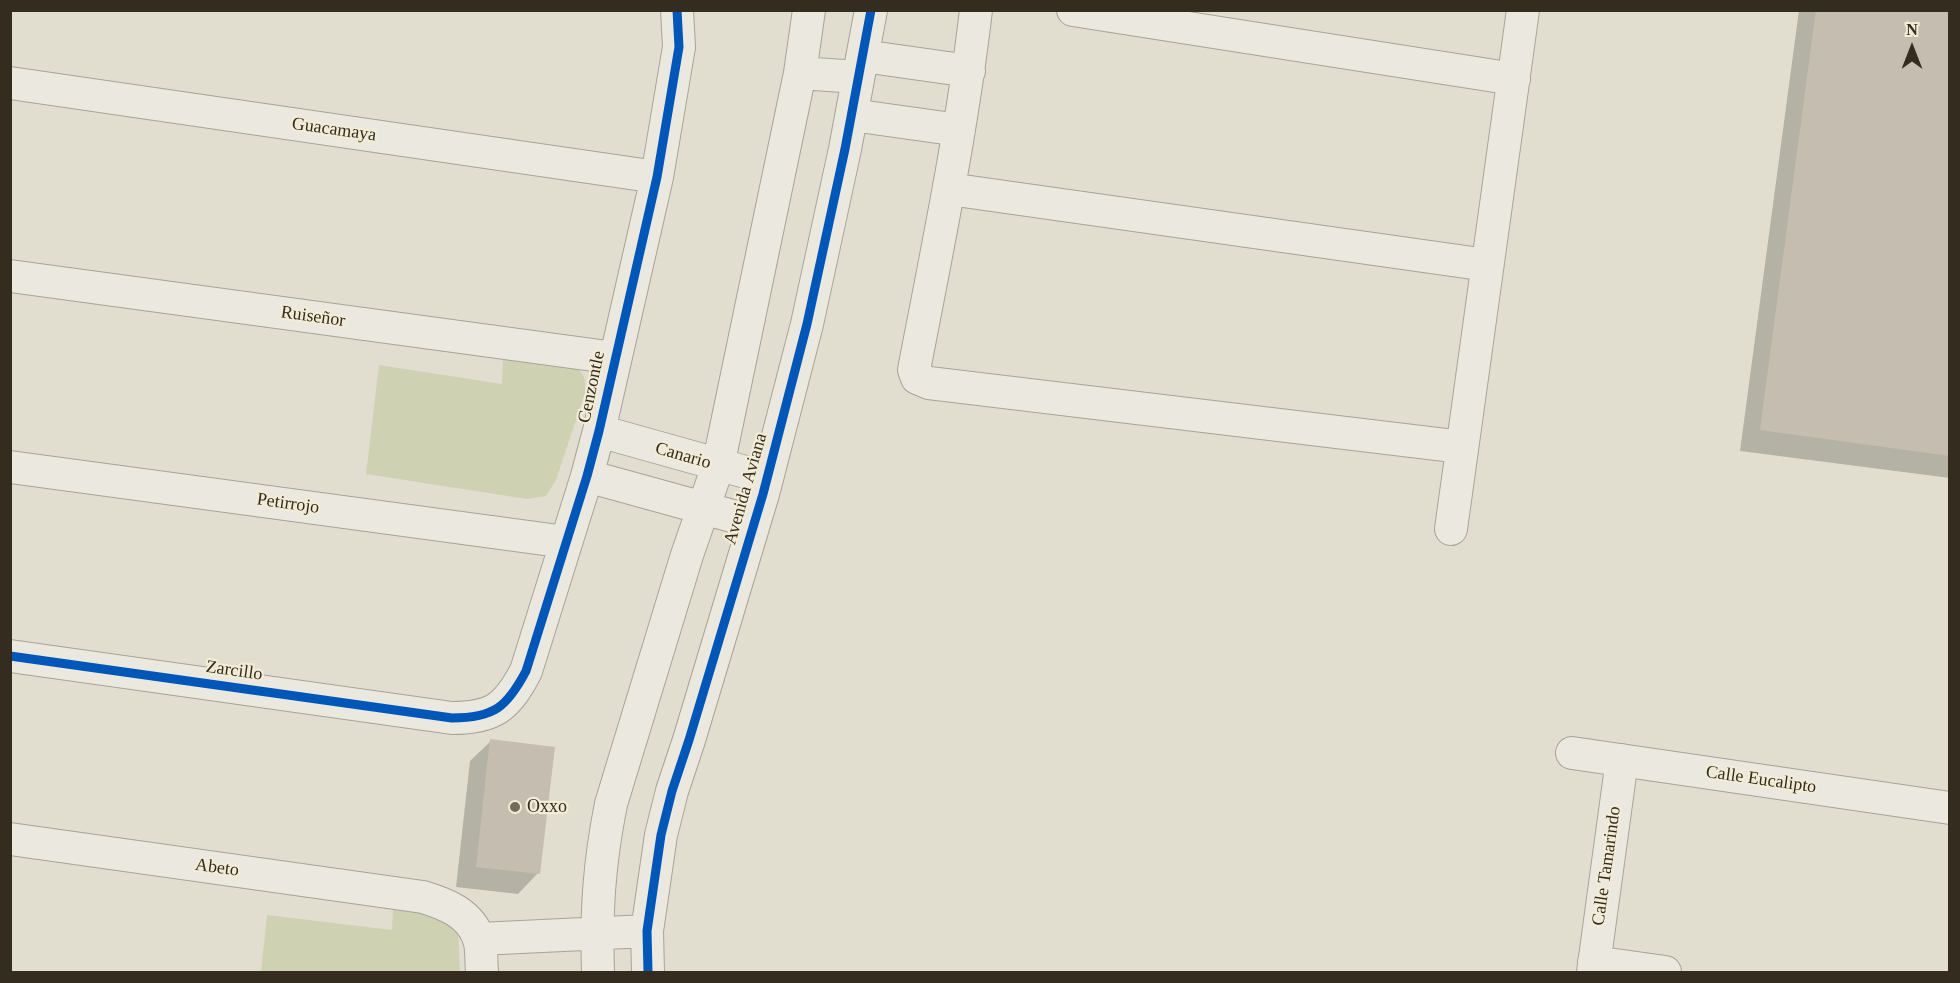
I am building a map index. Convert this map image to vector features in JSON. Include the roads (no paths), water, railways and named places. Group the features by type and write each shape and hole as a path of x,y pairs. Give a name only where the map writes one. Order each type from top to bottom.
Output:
{"street":[{"name":"Cenzontle","path":"452,718 470,718 490,714 506,704 526,671 599,431 657,177 679,47 677,10"},
{"name":"Avenida Aviana","path":"598,972 596,933 599,875 611,804 687,555 718,466 800,73 809,10"},
{"name":"Avenida Aviana","path":"648,969 647,931 661,835 672,791 767,478 807,324 852,115 871,10"},
{"path":"976,10 969,71 949,189 914,370 917,378 929,383 1462,447"},
{"path":"1073,10 1514,79"},
{"path":"1451,530 1523,10"},
{"path":"800,73 861,66 969,71"},
{"name":"Guacamaya","path":"10,83 657,177"},
{"path":"852,115 959,130"},
{"path":"949,189 1487,265"},
{"name":"Ruiseñor","path":"10,276 615,358"},
{"name":"Canario","path":"599,431 767,478"},
{"name":"Petirrojo","path":"10,467 566,542"},
{"path":"587,476 754,522"},
{"name":"Zarcillo","path":"10,656 452,718"},
{"name":"Calle Eucalipto","path":"1572,753 1950,808"},
{"name":"Calle Tamarindo","path":"1593,967 1622,760"},
{"name":"Abeto","path":"10,839 423,897 455,909 467,919 479,939"},
{"path":"482,972 479,939 647,931"},
{"path":"1593,967 1665,972"},
{"path":"598,972 648,969"}],"place":[{"name":"Oxxo","path":"515,807"}]}
